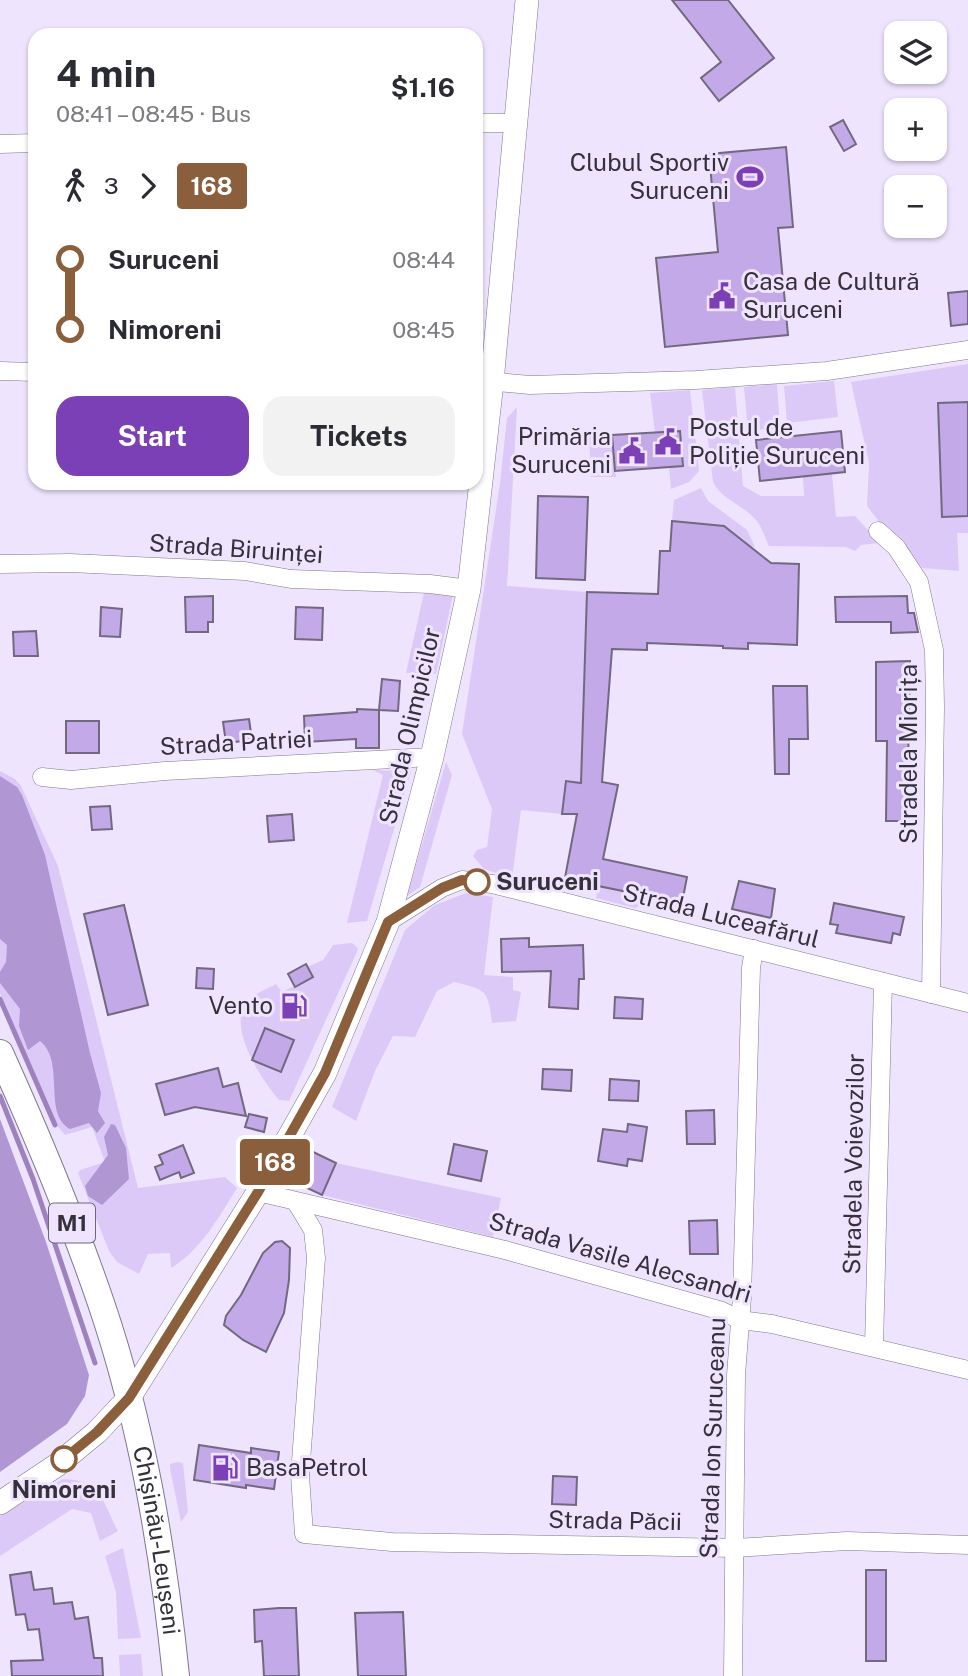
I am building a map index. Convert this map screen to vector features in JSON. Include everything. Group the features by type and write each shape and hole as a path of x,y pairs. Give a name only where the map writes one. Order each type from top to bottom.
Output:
{"highway":[{"name":"Chișinău-Leușeni","path":"0,1053 38,1139 88,1266 129,1398 147,1473 176,1676"}],"main road":[{"name":"Strada Olimpicilor","path":"484,381 527,0"},
{"name":"Strada Olimpicilor","path":"0,1503 57,1465 87,1440 129,1398 258,1192 325,1073 388,922 432,758 469,589 476,490"}],"street":[{"path":"483,123 515,123"},
{"path":"0,144 28,142"},
{"path":"484,381 530,385 640,383 827,371 968,350"},
{"path":"0,371 28,372"},
{"name":"Stradela Miorița","path":"878,531 896,547 919,582 934,650 931,994"},
{"name":"Strada Biruinței","path":"0,564 245,571 291,579 430,583 469,589"},
{"name":"Strada Patriei","path":"42,777 71,780 165,771 432,758"},
{"name":"Strada Luceafărul","path":"388,922 442,888 462,880 492,884 968,1003"},
{"name":"Strada Ion Suruceanu","path":"733,1676 736,1400 754,950"},
{"name":"Stradela Voievozilor","path":"874,1347 883,982"},
{"name":"Strada Vasile Alecsandri","path":"258,1192 505,1250 722,1311 740,1320 772,1324 968,1370"},
{"name":"Strada Păcii","path":"296,1202 313,1230 316,1258 300,1475 304,1534 392,1542 735,1548 847,1541 968,1545"}],"shaded area":[{"path":"968,364 968,533 957,533 959,571 922,568 867,506 869,463 851,382"},
{"path":"834,381 838,417 787,423 784,386"},
{"path":"777,384 780,428 755,430 747,421 744,387"},
{"path":"735,387 743,486 761,496 804,496 803,477 832,474 836,517 855,516 880,543 861,545 855,551 846,547 769,546 756,520 722,493 713,482 702,390"},
{"path":"690,390 699,471 689,482 671,489 669,467 683,466 680,431 655,432 650,393"},
{"path":"517,407 507,586 587,592 581,783 566,781 562,814 521,810 512,878 484,869 473,856 477,850 487,847 492,809 462,734 500,483 507,418"},
{"path":"612,435 616,477 591,477 589,436"},
{"path":"701,488 708,501 747,530 755,547 723,526 672,521 674,500"},
{"path":"425,588 453,595 436,674 406,673"},
{"path":"446,762 452,775 420,887 407,896"},
{"path":"373,770 411,771 367,921 347,923 383,775"},
{"path":"0,771 15,779 21,786 58,866 138,1188 225,1177 237,1188 200,1242 182,1261 171,1268 170,1253 148,1254 139,1274 117,1262 109,1251 78,1173 105,1162 92,1127 65,1135 58,1127 0,993"},
{"path":"0,776 17,787 22,795 45,855 101,1093 98,1111 105,1123 97,1133 89,1123 70,1129 62,1121 57,1111 54,1074 48,1050 40,1041 28,1050 19,1026 20,1009 0,983 7,945 0,939"},
{"path":"598,886 655,897 635,908 596,898"},
{"path":"466,893 493,897 484,975 513,977 513,990 521,992 516,1021 492,1023 487,997 473,987 454,982 437,991 415,1037 393,1036 375,1071 356,1121 332,1107 405,930 435,905"},
{"path":"352,943 358,948 356,954 289,1101 279,1100 248,1052 243,1038 242,1012 251,998 276,984 282,992 312,977 307,967 323,960 333,945"},
{"path":"0,1119 46,1242 89,1375 85,1396 67,1424 0,1472"},
{"path":"111,1124 115,1125 126,1148 129,1179 102,1205 88,1196 85,1186 108,1155 104,1137"},
{"path":"336,1163 501,1198 493,1237 322,1195"},
{"path":"183,1463 188,1512 181,1522 170,1469 170,1464"},
{"path":"63,1479 86,1483 93,1488 104,1502 118,1531 100,1541 91,1513 72,1509 0,1556 0,1516"},
{"path":"123,1548 141,1638 118,1639 116,1592 105,1556"},
{"path":"141,1654 143,1676 120,1676 119,1655"}],"building":[{"path":"672,0 728,0 774,58 719,101 701,78 721,62"},
{"path":"843,120 856,144 844,151 830,127"},
{"name":"Casa de Cultură Suruceni","path":"786,147 793,227 778,228 788,335 665,347 656,258 718,252 709,154"},
{"path":"968,291 968,324 951,326 948,293"},
{"path":"968,402 968,516 942,517 938,403"},
{"path":"680,431 683,466 615,471 612,435"},
{"path":"841,431 845,472 760,481 756,440"},
{"path":"538,496 588,497 585,580 536,578"},
{"path":"672,521 724,526 771,563 799,564 797,645 748,643 748,649 647,643 647,650 612,649 602,782 618,785 603,859 687,877 682,903 598,886 597,890 564,883 577,814 562,814 566,781 581,783 587,592 658,594 660,551 670,551"},
{"path":"213,596 213,622 208,622 208,632 186,632 185,597"},
{"path":"907,596 908,613 914,613 918,632 891,633 891,622 836,622 835,597"},
{"path":"101,607 122,609 120,637 100,636"},
{"path":"296,607 323,608 322,640 295,639"},
{"path":"36,631 38,656 14,656 13,632"},
{"path":"910,661 907,821 886,821 887,741 876,741 876,662"},
{"path":"382,679 400,681 398,711 379,710"},
{"path":"773,686 807,686 808,739 789,739 789,774 775,774"},
{"path":"357,709 379,710 379,748 356,748 356,739 305,742 304,716 357,712"},
{"path":"249,719 252,740 226,743 223,722"},
{"path":"66,721 99,721 99,753 66,753"},
{"path":"110,806 112,829 92,830 90,807"},
{"path":"292,814 294,840 269,842 267,816"},
{"path":"739,881 775,889 771,918 732,909"},
{"path":"834,903 904,917 900,935 893,933 891,943 836,933 838,925 830,924"},
{"path":"124,905 148,1005 108,1015 84,914"},
{"path":"529,938 529,947 583,945 584,979 579,979 578,1009 549,1007 551,971 502,972 501,939"},
{"path":"306,964 313,977 295,987 288,974"},
{"path":"197,968 214,969 213,989 196,988"},
{"path":"615,997 643,999 642,1019 614,1018"},
{"path":"265,1028 294,1040 281,1072 252,1060"},
{"path":"218,1068 223,1087 238,1083 246,1116 195,1107 165,1115 156,1084"},
{"path":"543,1069 572,1070 571,1091 542,1089"},
{"path":"610,1079 639,1081 638,1101 609,1100"},
{"path":"714,1110 715,1144 687,1144 686,1111"},
{"path":"249,1114 267,1118 264,1132 245,1127"},
{"path":"628,1124 647,1127 642,1161 628,1159 627,1166 598,1161 603,1129 627,1132"},
{"path":"454,1144 487,1151 481,1181 448,1174"},
{"path":"183,1145 194,1173 181,1178 179,1172 160,1180 155,1167 163,1164 159,1155"},
{"path":"305,1148 336,1163 322,1195 290,1180"},
{"path":"717,1220 718,1254 690,1254 689,1221"},
{"path":"282,1241 290,1248 289,1280 284,1313 266,1352 243,1340 224,1325 226,1316 241,1295 263,1253 275,1242"},
{"path":"199,1445 251,1453 251,1448 279,1452 274,1489 246,1485 246,1488 194,1480"},
{"path":"553,1476 577,1477 576,1505 552,1504"},
{"path":"866,1570 886,1570 886,1661 866,1661"},
{"path":"31,1572 34,1590 52,1588 54,1604 72,1602 75,1619 88,1617 94,1658 102,1658 103,1676 12,1676 11,1661 43,1660 39,1629 28,1630 25,1614 16,1615 10,1575"},
{"path":"296,1608 299,1676 264,1676 262,1641 255,1642 254,1610"},
{"path":"403,1612 406,1676 358,1676 355,1613"}],"waterway":[{"path":"0,999 55,1125"},
{"path":"0,1096 33,1179 95,1363"}],"bus line":[{"name":"168","path":"64,1459 97,1432 129,1398 258,1192 325,1073 388,922 442,888 462,880 477,882"}],"place":[{"name":"Clubul Sportiv Suruceni","path":"750,177"},
{"name":"Casa de Cultură Suruceni","path":"722,296"},
{"name":"Postul de Poliție Suruceni","path":"668,442"},
{"name":"Primăria Suruceni","path":"632,451"},
{"name":"Suruceni","path":"477,882"},
{"name":"Vento","path":"294,1006"},
{"name":"Nimoreni","path":"64,1459"},
{"name":"BasaPetrol","path":"225,1468"}]}
